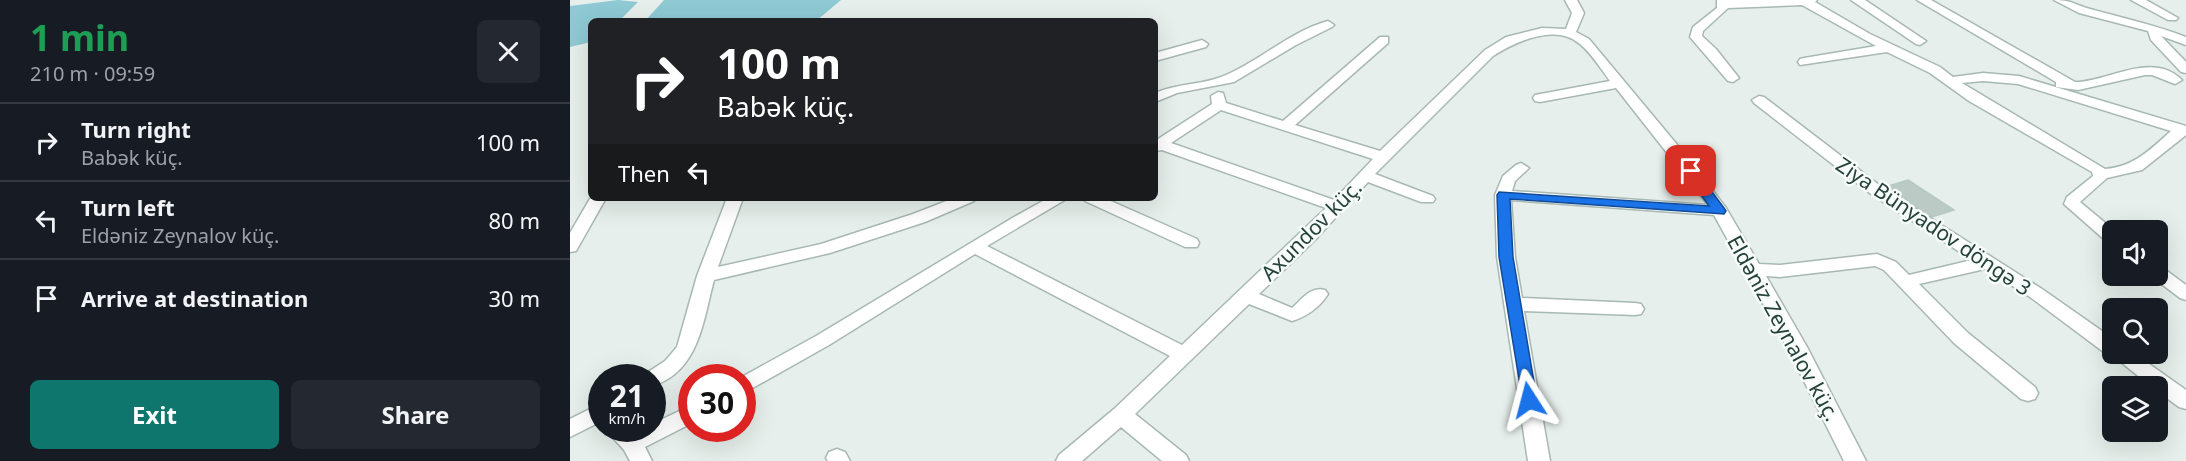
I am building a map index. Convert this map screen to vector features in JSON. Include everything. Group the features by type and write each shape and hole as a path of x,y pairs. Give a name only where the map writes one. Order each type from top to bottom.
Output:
{"street":[{"path":"1570,33 1578,13 1571,0"},
{"path":"1857,0 1920,41"},
{"path":"1923,0 2071,85"},
{"path":"2060,0 2083,11 2154,29 2186,41"},
{"path":"2137,0 2172,18"},
{"path":"1732,78 1712,52 1696,37 1697,30 1722,10 1723,3 1808,1 1866,37 1951,81 1974,98 2086,162 2101,174 2128,171 2144,164 2183,130"},
{"path":"1158,97 1173,90 1229,79 1292,42 1328,26"},
{"path":"2154,29 2155,37 2186,69"},
{"name":"Axundov küç.","path":"1067,461 1121,415 1182,354 1310,235 1474,65 1501,44 1542,32 1570,33"},
{"name":"Eldəniz Zeynalov küç.","path":"1570,33 1585,42 1679,156 1720,211 1797,347 1856,461"},
{"path":"1285,126 1384,40"},
{"path":"1158,56 1202,44"},
{"path":"1804,62 1889,48"},
{"path":"1951,81 1983,77 2078,86 2145,71 2154,71 2175,80"},
{"path":"2019,80 2183,130"},
{"path":"1215,83 1219,105"},
{"path":"1540,98 1618,83"},
{"name":"Ziya Bünyadov döngə 3","path":"1759,100 1877,191 1989,262 2102,341"},
{"path":"1219,105 1383,158"},
{"path":"1158,146 1219,105"},
{"path":"1158,146 1336,206"},
{"path":"1521,168 1508,179 1503,195 1506,257 1539,461"},
{"path":"2101,174 2073,200 2072,204 2102,229"},
{"path":"1365,176 1427,199"},
{"path":"1503,195 1720,211"},
{"path":"570,247 596,201"},
{"path":"666,371 682,357 687,347 706,276 734,201"},
{"path":"706,276 824,249 919,218 961,201"},
{"path":"756,379 813,348 975,246 1055,201"},
{"path":"1098,201 1191,243"},
{"path":"975,246 1182,354"},
{"path":"1753,270 1780,271 1877,260 1890,266 1961,338 2028,393"},
{"path":"1907,281 1989,262"},
{"path":"2168,280 2186,294"},
{"path":"1246,295 1292,315 1298,313 1319,294"},
{"path":"1513,304 1635,309"},
{"path":"2135,364 2186,401"},
{"path":"1121,415 1178,461"},
{"path":"570,429 588,420"},
{"path":"636,452 678,423"}],"water":[{"path":"618,0 638,2 622,18 588,18 588,43 570,47 570,6"},
{"path":"664,0 841,0 820,18 648,18"}],"building":[{"path":"1908,180 1954,210 1932,217 1885,187"}],"route":[{"path":"1529,400 1506,257 1503,195 1720,211 1691,171"}]}
